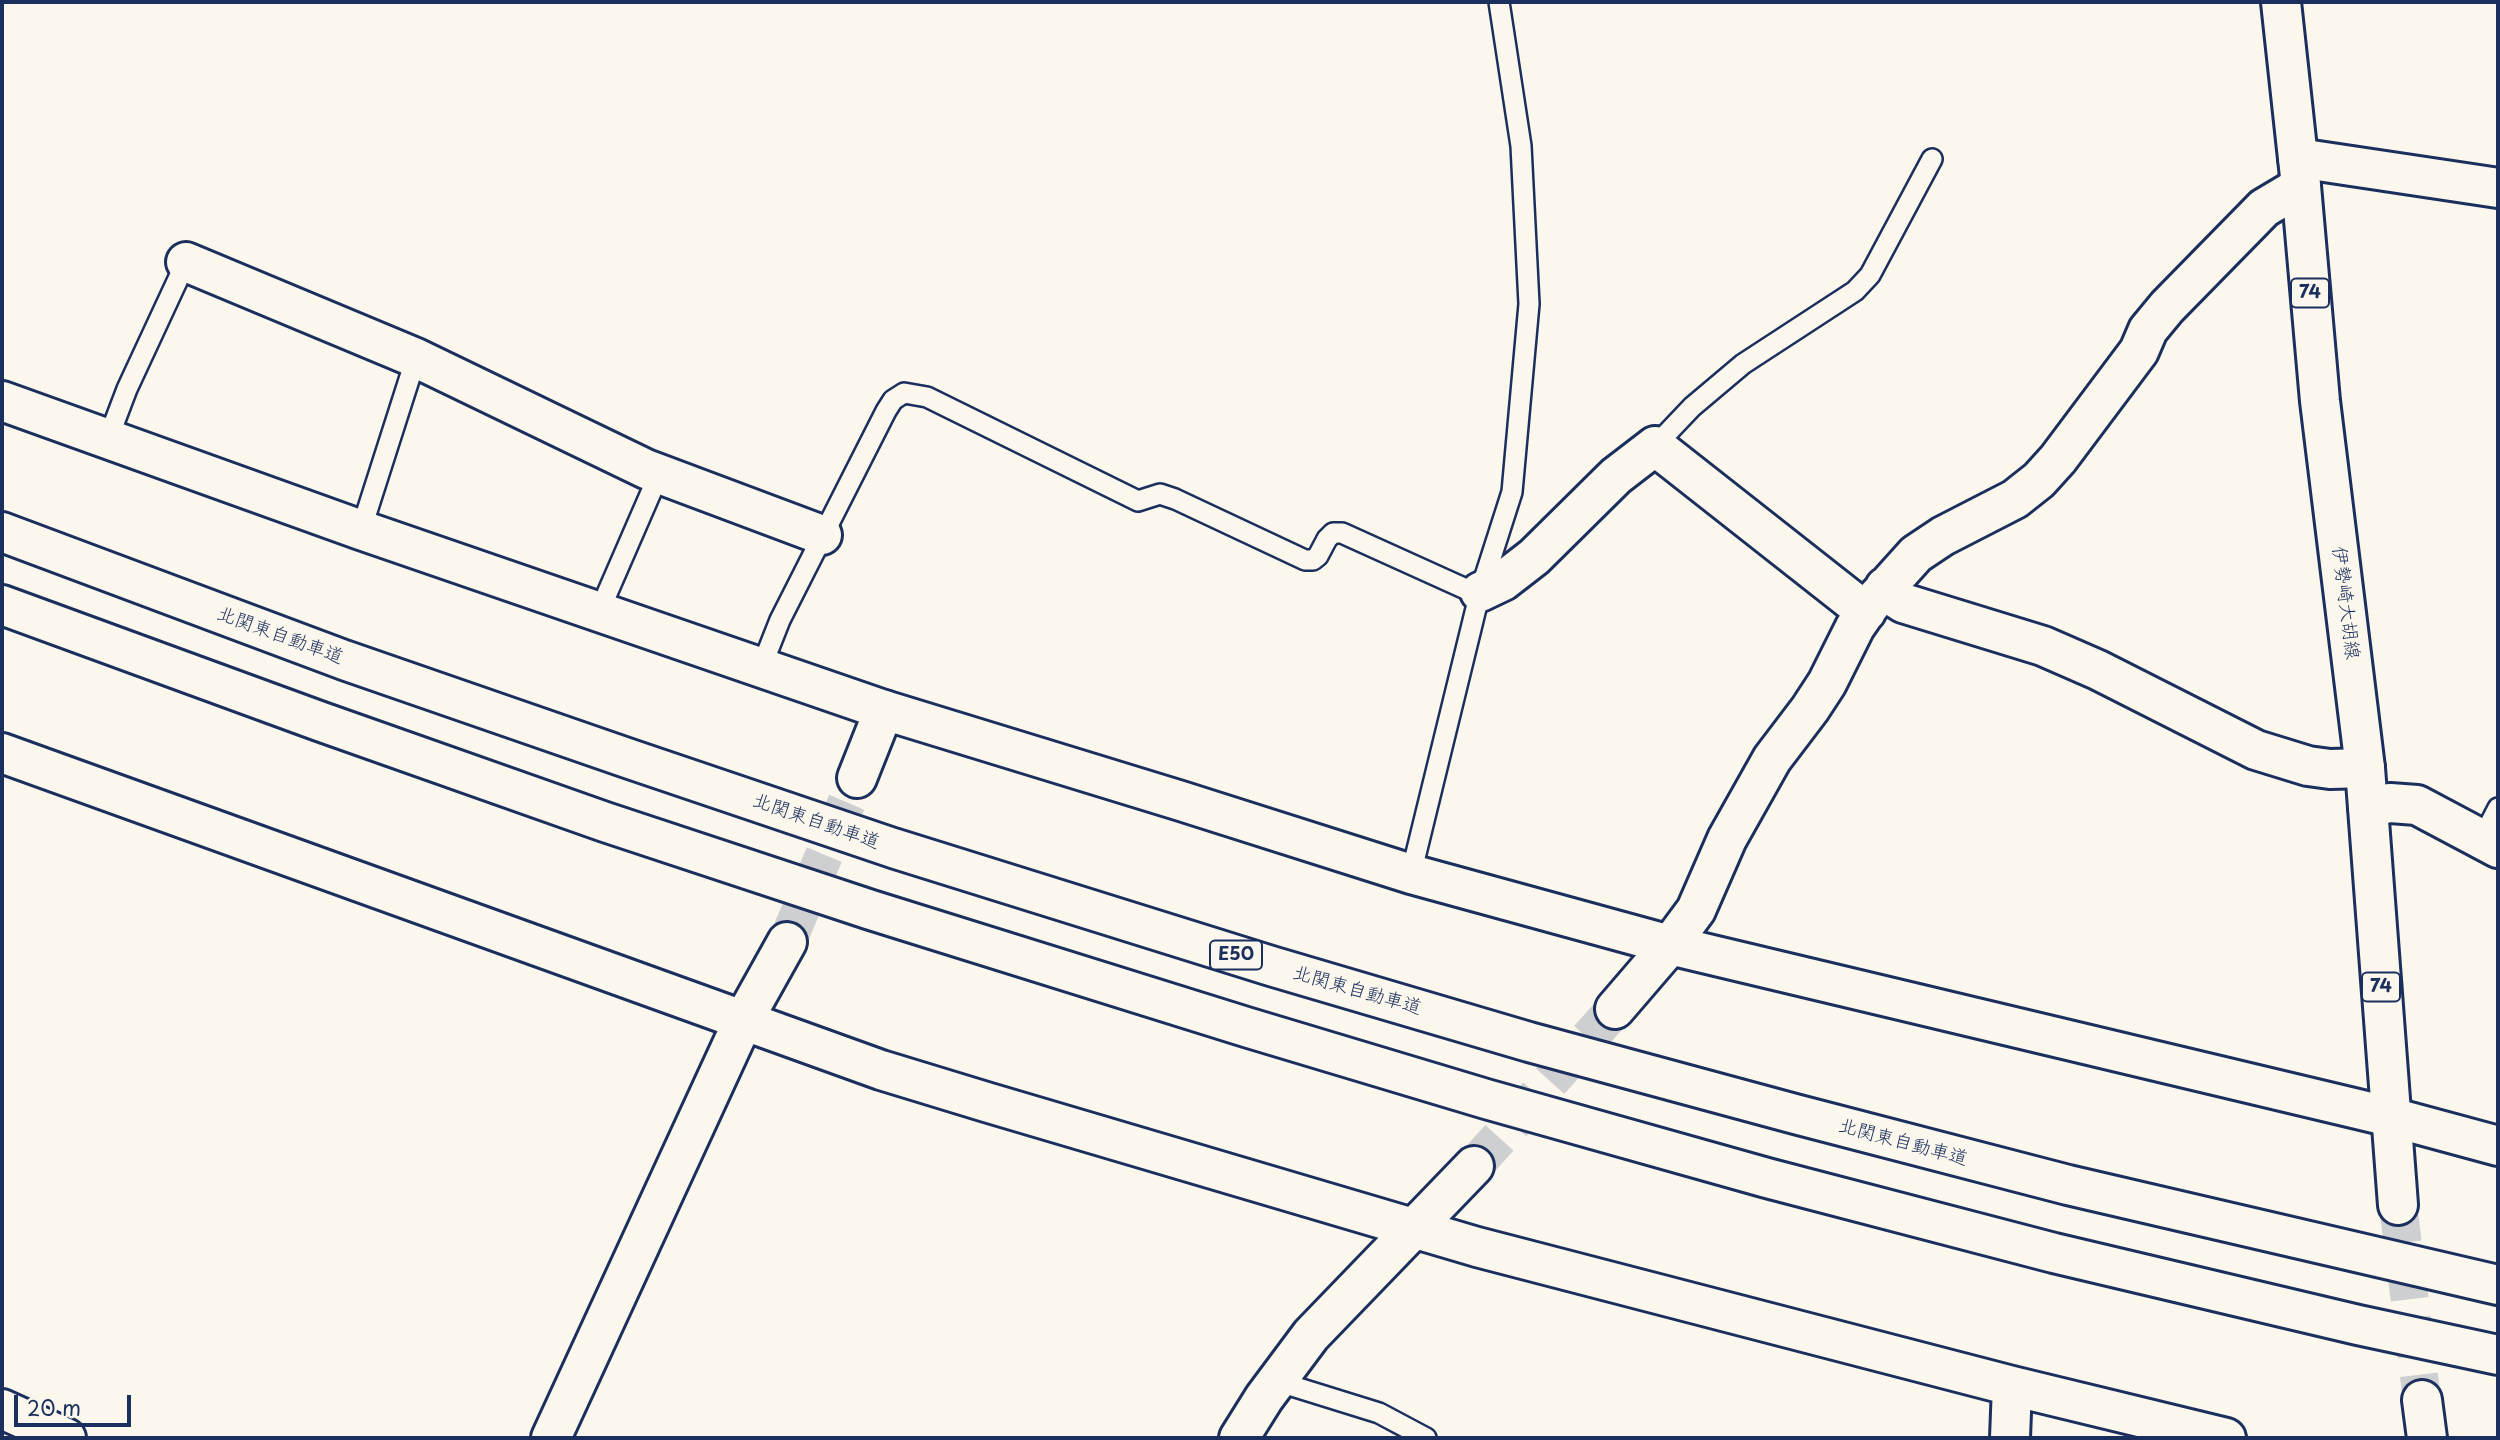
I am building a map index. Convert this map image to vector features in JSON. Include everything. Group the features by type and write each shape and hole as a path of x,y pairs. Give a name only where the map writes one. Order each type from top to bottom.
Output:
{"main road":[{"name":"伊勢崎大胡線","path":"2281,2 2300,172 2320,401 2365,768 2398,1205"},
{"path":"1615,1009 1696,910 1727,839 1772,759 1810,709 1875,600 1916,554 1943,536 2015,499 2039,480 2139,351 2148,330 2175,298 2300,172 2498,188"},
{"path":"186,262 416,358 659,474 822,536"},
{"path":"2,401 361,530 884,710 1410,874 1670,945 2391,1117 2498,1146"},
{"path":"1480,592 1503,581 1534,557 1616,476 1655,446 1875,600"},
{"name":"北関東自動車道","path":"2,532 344,660 640,763 893,848 1271,967 1529,1042 1808,1118 2067,1185 2498,1285"},
{"path":"1875,600 1891,595 1903,603 2043,646 2098,670 2256,750 2308,766 2330,769 2365,768"},
{"path":"2,605 306,717 605,822 871,910 1246,1027 1486,1099 1780,1181 2054,1253 2498,1355"},
{"path":"857,778 884,710"},
{"path":"2,753 881,1070 1477,1247 2012,1386 2226,1438"},
{"path":"2368,807 2390,803 2417,805 2493,831"},
{"path":"551,1438 744,1019 787,942"},
{"path":"1239,1438 1276,1381 1336,1307 1474,1166"},
{"path":"2010,1438 2012,1386"},
{"path":"2422,1400 2427,1438"},
{"path":"2,1409 66,1438"}],"lane":[{"path":"1410,874 1480,592 1512,492 1529,304 1521,146 1499,2"},
{"path":"1655,446 1692,407 1743,364 1855,291 1870,275 1932,159"},
{"path":"108,439 127,389 186,262"},
{"path":"361,530 416,358"},
{"path":"761,668 780,620 886,411 893,400 904,393 928,397 1138,501 1160,494 1305,560 1318,556 1327,538 1333,533 1342,533 1468,590 1480,592"},
{"path":"599,612 659,474"},
{"path":"1276,1381 1380,1413 1426,1438"}],"tunnel":[{"path":"787,942 857,778"},
{"path":"1474,1166 1615,1009"},
{"path":"2398,1205 2422,1400"}]}
